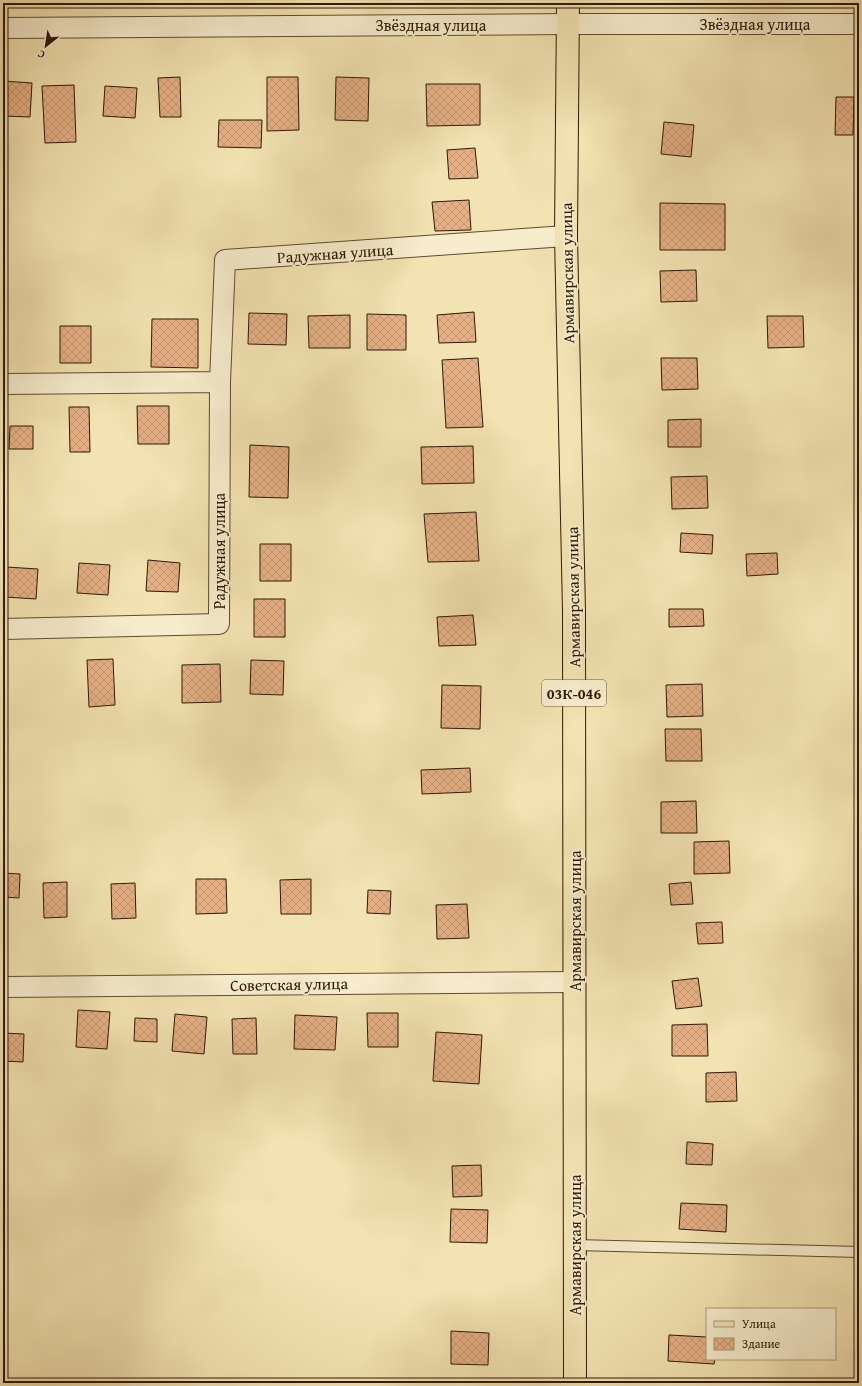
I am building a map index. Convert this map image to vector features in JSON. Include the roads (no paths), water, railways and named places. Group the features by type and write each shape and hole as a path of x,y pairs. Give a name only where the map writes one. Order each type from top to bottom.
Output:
{"main road":[{"name":"Армавирская улица","path":"568,13 566,236 574,612 575,1383"}],"street":[{"name":"Звёздная улица","path":"3,28 568,13 859,24"},
{"name":"Радужная улица","path":"3,629 219,624 220,382 225,260 566,236"},
{"path":"3,384 220,382"},
{"name":"Советская улица","path":"3,987 575,982"}],"lane":[{"path":"575,1245 859,1252"}]}
